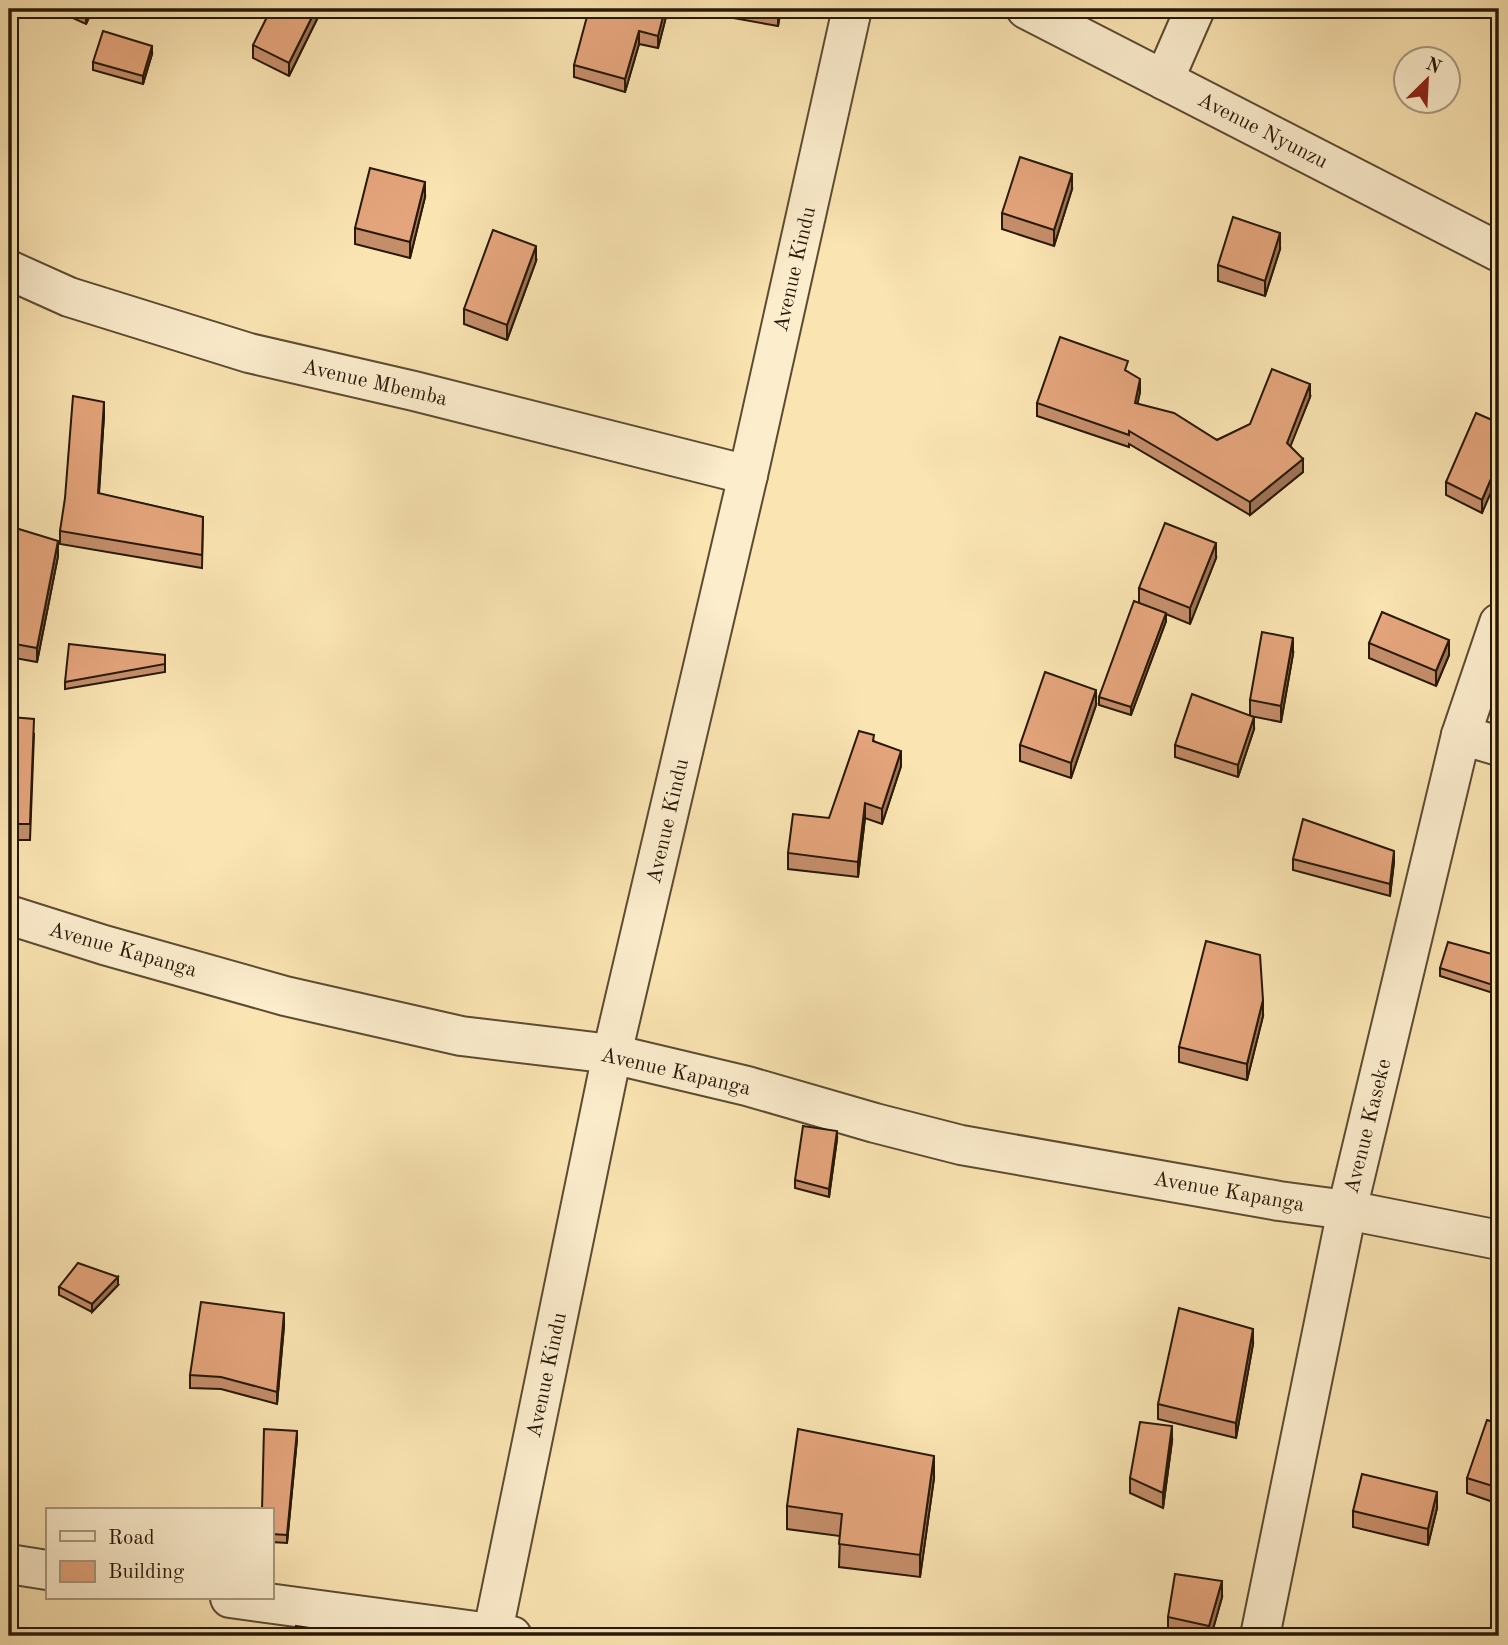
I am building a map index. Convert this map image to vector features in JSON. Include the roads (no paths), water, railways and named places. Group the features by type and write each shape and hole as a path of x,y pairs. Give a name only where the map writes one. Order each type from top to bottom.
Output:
{"street":[{"name":"Avenue Kindu","path":"499,1635 612,1054 748,475 852,9"},
{"name":"Avenue Nyunzu","path":"1026,9 1499,252"},
{"path":"1164,80 1195,9"},
{"name":"Avenue Mbemba","path":"9,270 69,297 250,353 414,391 748,475"},
{"name":"Avenue Kaseke","path":"1260,1636 1347,1210 1461,735 1499,623"},
{"path":"1461,735 1499,746"},
{"name":"Avenue Kapanga","path":"9,915 285,996 461,1036 612,1054 747,1086 961,1145 1279,1201 1347,1210 1499,1240"},
{"path":"9,1564 46,1570"},
{"path":"245,1600 499,1635"}]}
